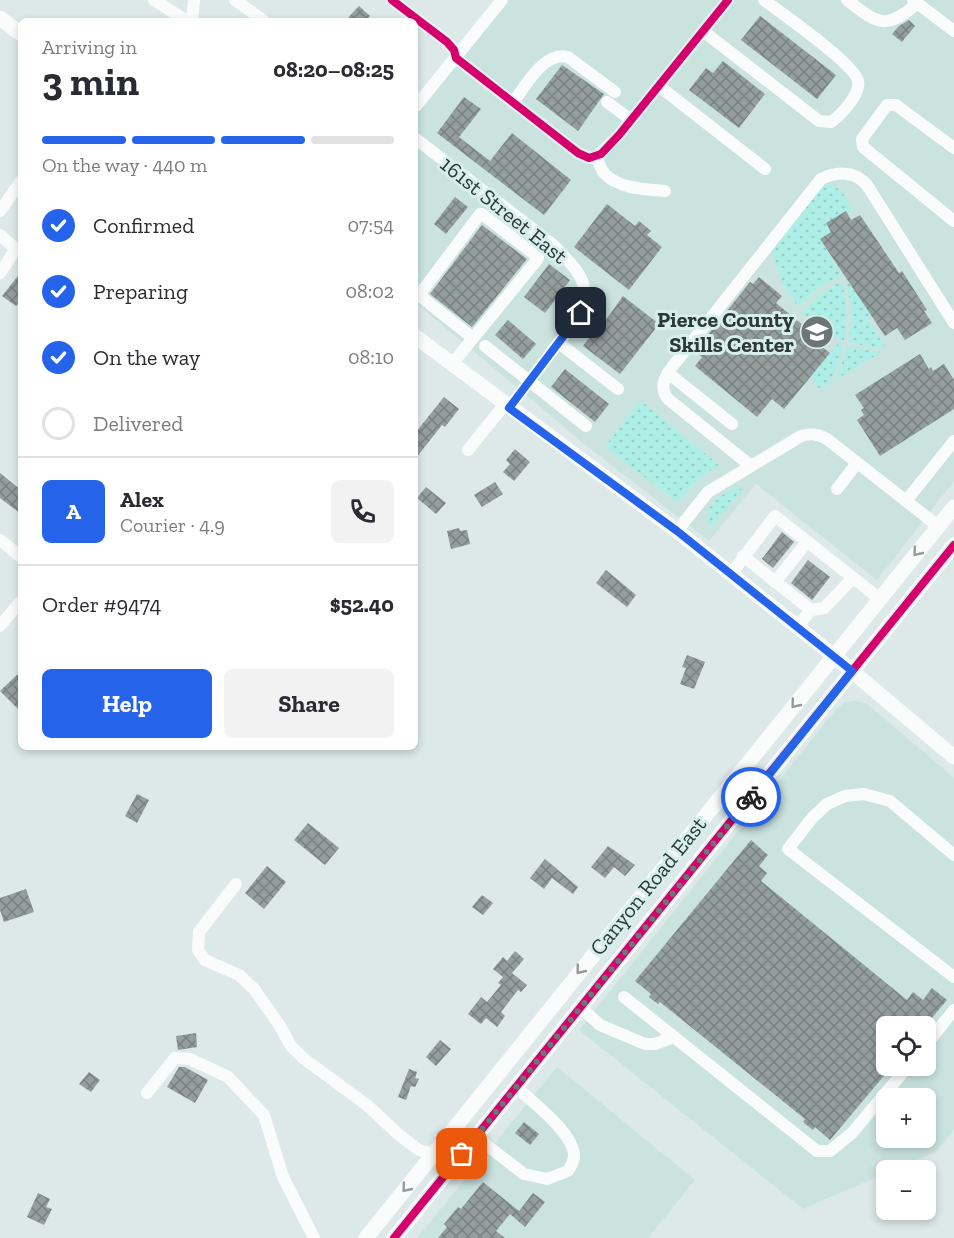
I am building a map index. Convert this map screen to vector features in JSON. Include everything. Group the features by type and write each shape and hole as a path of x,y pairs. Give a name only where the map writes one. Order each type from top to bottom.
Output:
{"main road":[{"path":"0,18 18,32"},
{"path":"418,338 677,531 834,656 954,757"},
{"name":"Canyon Road East","path":"366,1238 954,507"},
{"name":"Canyon Road East","path":"394,1238 954,545"}],"street":[{"path":"154,0 183,18"},
{"path":"192,18 194,0"},
{"path":"234,0 260,18"},
{"path":"392,0 416,18"},
{"path":"418,104 502,0"},
{"path":"418,20 447,42 454,50 456,58 578,153 589,158 601,154 729,0"},
{"path":"704,31 819,121 831,122 856,93 857,76 843,61 764,0"},
{"path":"778,11 786,0"},
{"path":"847,0 871,19 879,22 902,16 915,2 954,31"},
{"path":"513,103 527,82 551,58 562,56 568,57 611,97 631,120"},
{"path":"659,86 765,169"},
{"path":"954,148 896,105 887,105 862,139 863,147 954,220"},
{"name":"161st Street East","path":"418,141 551,243 570,262 585,288 585,302 581,313 559,343"},
{"path":"596,157 606,175 618,183 641,189 665,191"},
{"path":"752,466 668,399 663,390 668,373 821,178 835,173 858,177 867,184 954,323"},
{"path":"0,211 18,185"},
{"path":"452,364 473,338 538,257 482,214 420,294 473,338"},
{"path":"0,235 16,249 0,273"},
{"path":"468,450 530,381 559,343 618,389"},
{"path":"485,346 586,426"},
{"path":"668,373 732,424"},
{"path":"677,531 708,492 801,436 809,434 827,439 938,526"},
{"path":"906,501 954,441"},
{"path":"837,489 857,463"},
{"path":"730,574 775,516 880,599"},
{"path":"0,540 18,554"},
{"path":"775,582 807,542"},
{"path":"743,556 811,610"},
{"path":"798,627 811,610 824,608 853,578"},
{"path":"0,625 18,604"},
{"path":"954,855 890,801 864,794 845,796 827,804 812,818 788,849 954,977"},
{"path":"236,884 199,932 198,950 206,960 239,975 254,989 291,1046 303,1058 368,1106 419,1150 433,1154"},
{"path":"624,997 813,1149 821,1152 834,1149 852,1133 900,1076"},
{"path":"580,1007 600,1025 645,1044 655,1044 674,1037"},
{"path":"936,1032 954,1010"},
{"path":"147,1093 175,1058 190,1059 228,1077 264,1115 283,1178 314,1238"},
{"path":"476,1137 524,1174 548,1179 568,1171 574,1159 571,1145 558,1125 516,1087"}],"shaded area":[{"path":"497,0 954,0 954,481 877,580 756,484 709,541 588,447 418,305 418,96"},
{"path":"828,184 840,190 853,210 826,223 831,232 820,239 840,272 844,274 822,285 798,307 782,282 772,251 821,188"},
{"path":"840,281 846,303 844,341 829,335 802,312 821,294"},
{"path":"849,283 872,315 867,319 886,348 848,342 851,328 851,306 846,285"},
{"path":"838,344 843,346 835,370 829,382 820,390 811,375"},
{"path":"847,347 881,352 834,381 841,367"},
{"path":"640,400 719,465 698,479 678,502 605,447"},
{"path":"737,486 742,490 712,526 706,521 710,516 707,511 718,498"},
{"path":"854,701 866,703 954,778 954,1129 937,1151 917,1160 876,1160 876,1177 803,1209 579,1030 837,708 844,703"},
{"path":"557,1067 695,1180 648,1238 417,1238"}],"building":[{"path":"359,6 370,16 368,18 348,18"},
{"path":"760,16 836,75 817,99 741,40"},
{"path":"909,20 915,26 902,42 892,34"},
{"path":"723,61 765,94 739,128 689,90 706,68 713,73"},
{"path":"562,65 604,94 578,131 536,99"},
{"path":"464,97 481,109 459,137 490,161 512,133 571,180 544,215 437,133"},
{"path":"455,197 468,207 446,234 434,224"},
{"path":"607,204 635,226 639,221 651,231 647,235 662,247 629,290 574,247"},
{"path":"846,211 851,220 860,215 899,273 902,271 927,310 924,311 932,323 905,340 897,328 885,336 820,239 831,232 826,223"},
{"path":"482,225 527,259 472,327 430,294"},
{"path":"549,264 570,280 545,313 524,297"},
{"path":"18,276 18,304 16,306 2,296"},
{"path":"759,277 782,296 776,303 820,339 817,343 830,353 784,409 772,399 757,417 695,366 702,357 695,351 750,282 753,284"},
{"path":"623,296 659,324 620,374 583,346 596,329 598,331"},
{"path":"508,320 536,344 523,359 495,335"},
{"path":"920,354 929,369 931,367 933,371 944,364 954,380 954,409 880,456 857,420 864,415 861,410 864,408 855,395"},
{"path":"565,369 609,404 595,422 551,387"},
{"path":"444,397 459,409 445,427 442,425 418,455 418,430"},
{"path":"515,449 530,462 514,481 503,472 510,464 506,460"},
{"path":"0,473 18,488 18,512 0,498"},
{"path":"495,482 503,494 482,507 474,495"},
{"path":"426,487 446,503 436,514 418,497"},
{"path":"459,528 460,531 467,530 470,544 451,549 447,531"},
{"path":"782,532 794,542 773,568 762,559"},
{"path":"808,560 830,577 812,600 791,583"},
{"path":"606,570 636,595 627,607 596,583"},
{"path":"687,655 705,662 694,689 680,684 686,668 682,667"},
{"path":"18,674 18,709 0,691"},
{"path":"137,794 149,800 137,823 125,816"},
{"path":"308,823 339,848 325,865 294,840"},
{"path":"751,840 768,855 759,866 767,873 761,881 907,1000 913,992 923,1000 932,988 947,1000 933,1016 876,1016 876,1076 884,1076 830,1140 815,1127 813,1130 803,1122 805,1119 660,1002 658,1004 649,997 651,994 635,981"},
{"path":"608,846 635,865 625,876 614,867 605,878 591,867"},
{"path":"545,859 578,887 573,894 552,878 544,889 530,878"},
{"path":"267,866 286,882 264,909 245,893"},
{"path":"26,889 34,912 4,922 0,910 0,898"},
{"path":"482,895 493,903 483,915 472,907"},
{"path":"515,951 524,959 512,973 527,985 521,992 518,990 501,1012 505,1016 497,1027 486,1018 481,1024 468,1014 481,997 487,1002 501,985 498,983 503,977 493,969 503,957 507,961"},
{"path":"196,1033 197,1047 178,1050 176,1036"},
{"path":"440,1040 451,1049 436,1066 426,1057"},
{"path":"179,1067 185,1067 208,1080 195,1103 167,1087"},
{"path":"409,1069 417,1072 415,1078 419,1079 415,1087 411,1086 406,1100 398,1097"},
{"path":"89,1072 100,1080 91,1092 79,1084"},
{"path":"524,1122 539,1134 530,1145 515,1133"},
{"path":"483,1182 519,1211 533,1193 545,1202 525,1227 510,1214 496,1231 505,1238 438,1238 447,1227 444,1224 458,1207 461,1209"},
{"path":"38,1193 50,1199 46,1207 52,1209 44,1225 27,1217"}],"cycle path":[{"path":"392,0 416,18"},
{"path":"418,20 447,42 454,50 456,58 578,153 589,158 601,154 619,135 728,0"},
{"path":"394,1238 954,545"}],"way so far":[{"path":"462,1154 751,797"}],"place":[{"name":"Pierce County Skills Center","path":"817,332"}],"route":[{"path":"581,313 509,408 677,531 852,671 751,797"}]}
